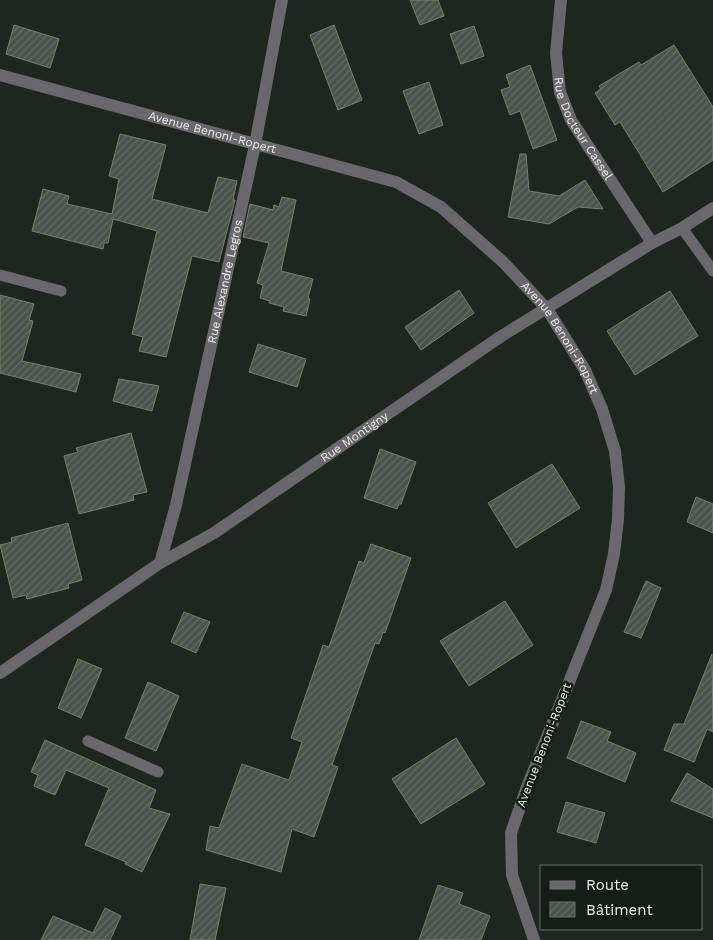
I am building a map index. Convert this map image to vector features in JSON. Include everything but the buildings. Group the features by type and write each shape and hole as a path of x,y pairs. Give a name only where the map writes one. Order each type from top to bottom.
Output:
{"street":[{"name":"Rue Alexandre Legros","path":"160,563 176,505 255,145 282,0"},
{"name":"Rue Docteur Cassel","path":"561,0 556,53 560,92 571,120 652,243"},
{"name":"Avenue Benoni-Ropert","path":"0,75 396,182 441,207 503,262 547,309 585,370 602,409 615,451 618,519 614,554 606,590 527,787 511,833 512,876 534,940"},
{"name":"Rue Montigny","path":"0,673 160,563 214,534 500,337 652,243 682,228 713,208"}],"lane":[{"path":"682,228 713,270"},
{"path":"0,275 61,291"},
{"path":"88,741 158,772"}]}
